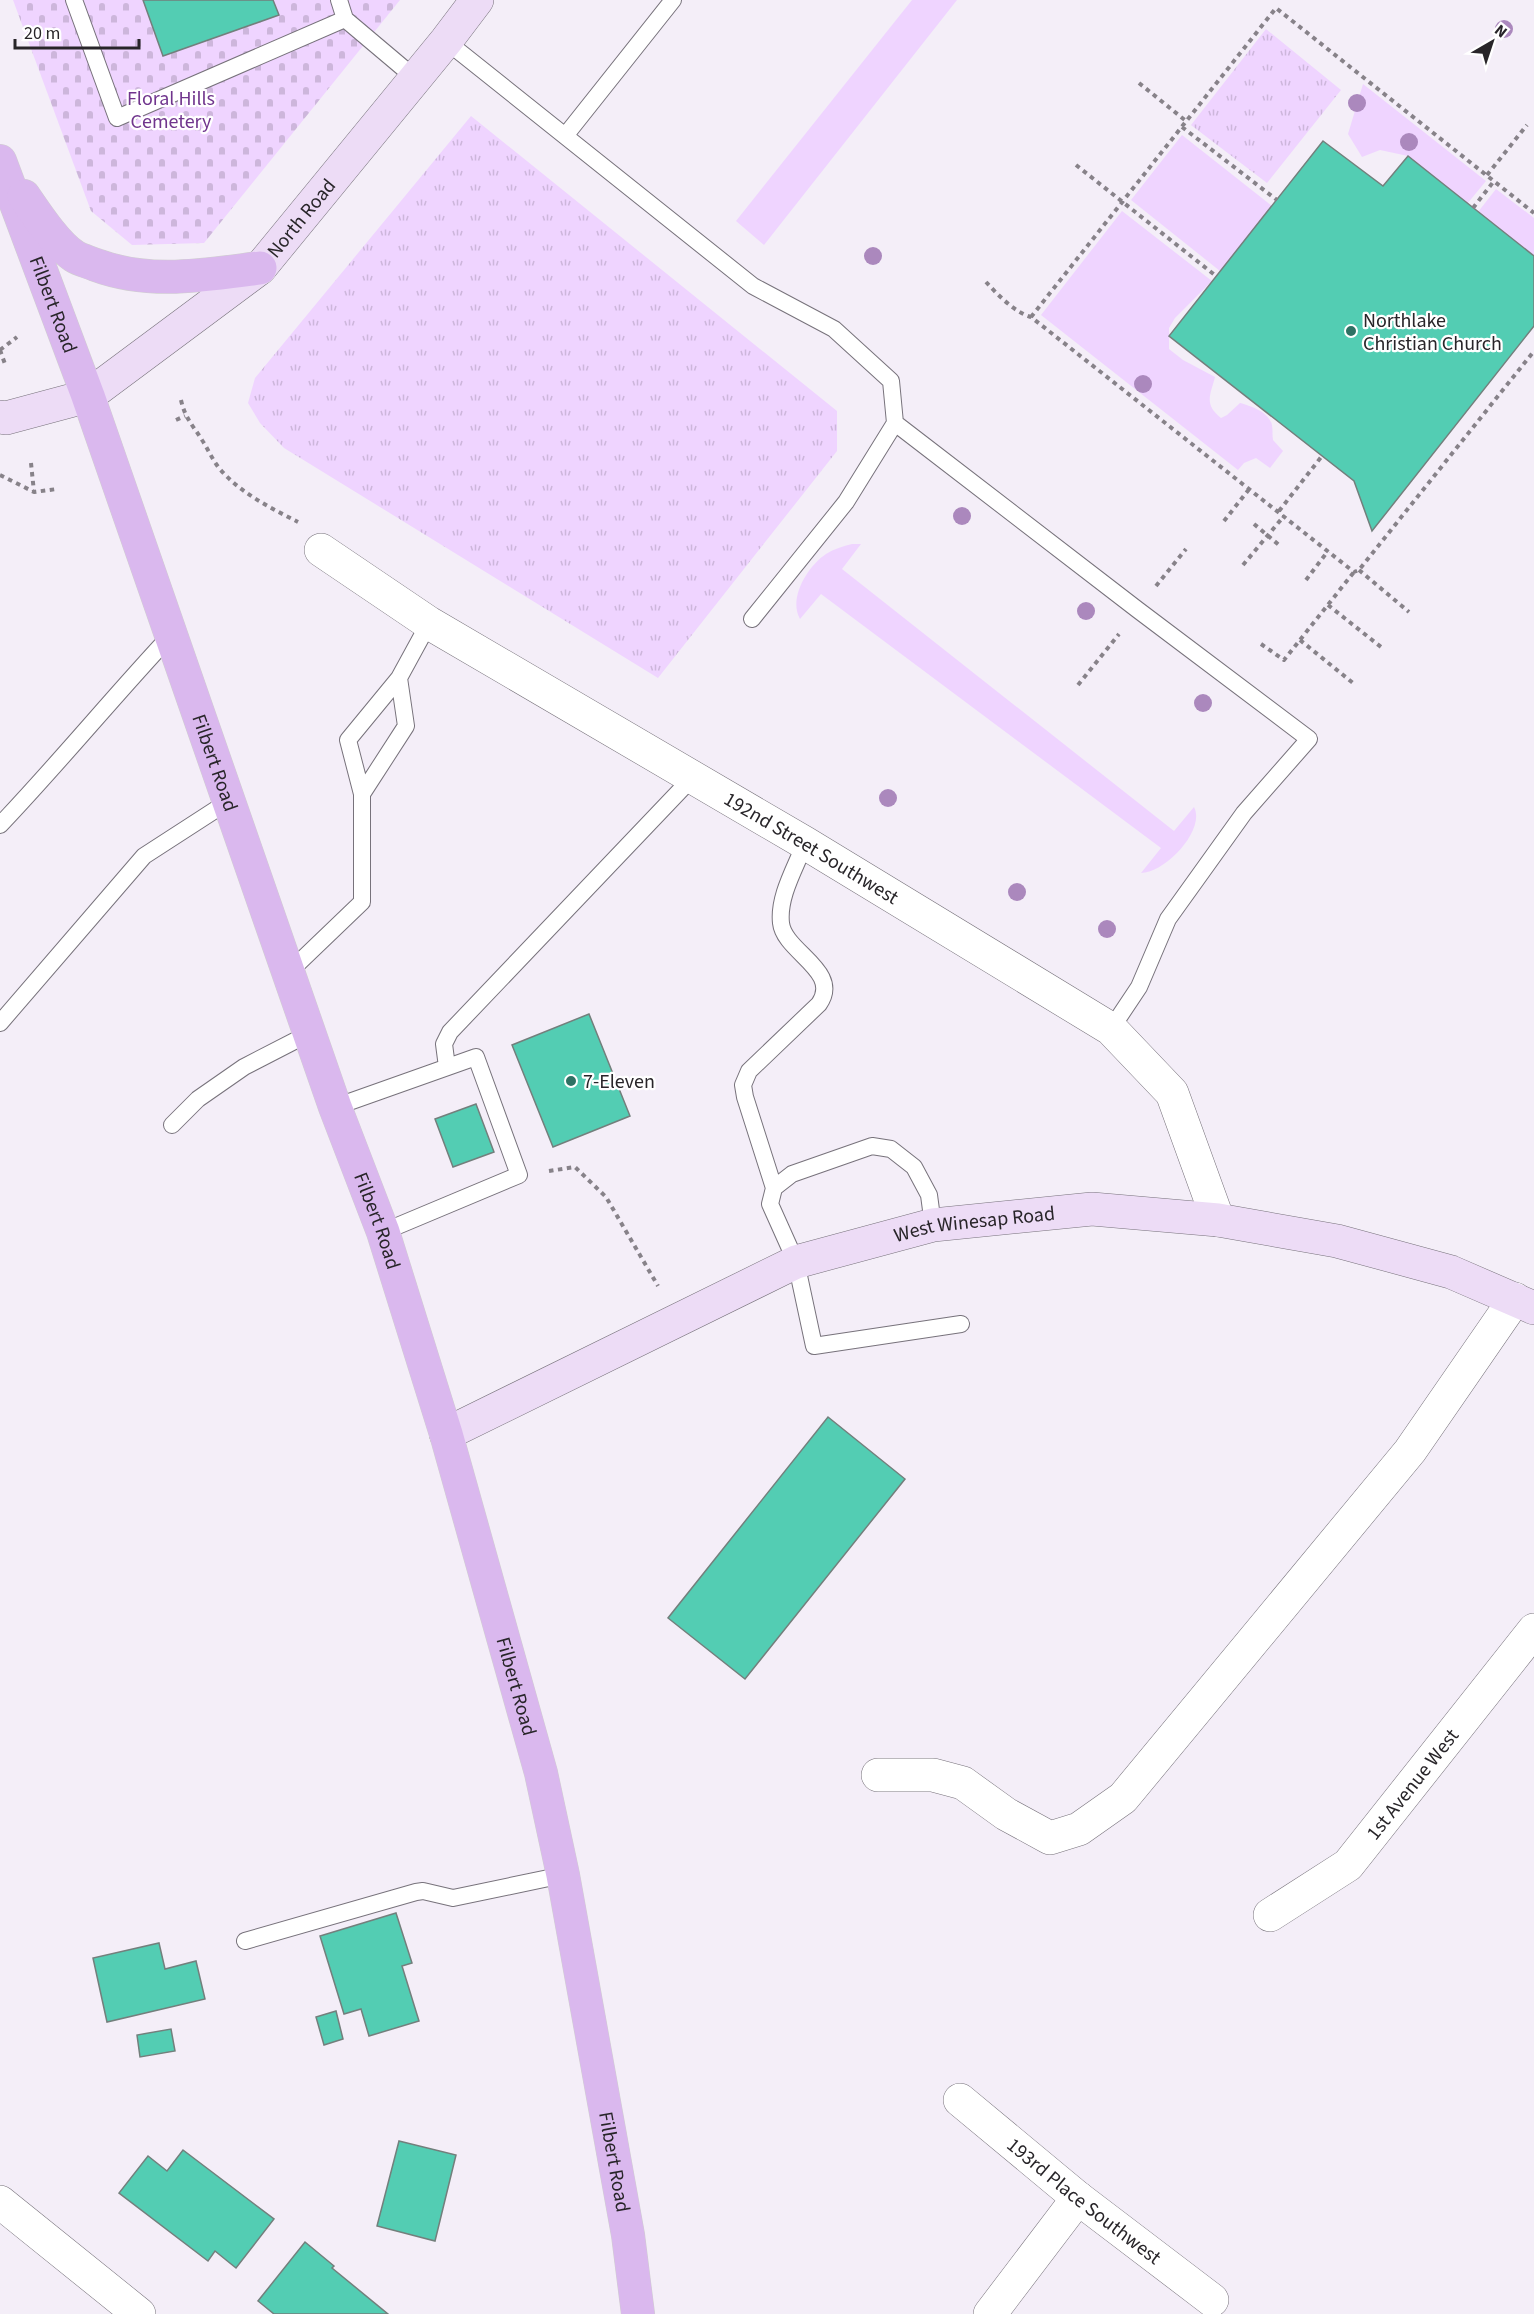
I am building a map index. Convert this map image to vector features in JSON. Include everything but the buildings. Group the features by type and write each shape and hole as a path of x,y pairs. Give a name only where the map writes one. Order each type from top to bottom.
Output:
{"main road":[{"path":"0,161 45,226 74,256 112,271 144,277 174,278 260,268"},
{"name":"Filbert Road","path":"0,161 88,396 335,1107 383,1232 446,1434 542,1773 563,1875 628,2235 638,2314"}],"street":[{"name":"North Road","path":"88,396 260,268 477,0"},
{"path":"0,417 6,418 88,396"},
{"name":"192nd Street Southwest","path":"321,550 429,622 805,843 1111,1029 1172,1093 1218,1220"},
{"name":"West Winesap Road","path":"446,1434 796,1262 933,1225 1092,1209 1218,1220 1337,1241 1451,1272 1525,1303"},
{"path":"878,1775 933,1775 963,1783 1006,1814 1050,1838 1079,1829 1123,1798 1410,1451 1525,1303"},
{"name":"1st Avenue West","path":"1270,1915 1348,1865 1534,1629"},
{"name":"193rd Place Southwest","path":"960,2100 1078,2198 1212,2300"},
{"path":"990,2314 1078,2198"},
{"path":"0,2202 138,2314"}],"lane":[{"path":"74,0 117,118 345,19"},
{"path":"339,0 345,19 415,78"},
{"path":"565,136 673,0"},
{"path":"446,41 753,286 834,329 891,381 895,423 846,502 752,619"},
{"path":"895,423 1309,739 1244,813 1168,919 1138,987 1111,1029"},
{"path":"288,973 362,902 362,794 348,740 399,678 429,622"},
{"path":"0,825 171,635"},
{"path":"362,794 406,726 399,678"},
{"path":"447,1067 444,1044 450,1032 693,777"},
{"path":"0,1023 144,856 229,801"},
{"path":"805,843 780,907 781,926 825,982 826,994 819,1004 749,1071 743,1085 774,1188 770,1204 796,1262 814,1346 961,1324"},
{"path":"172,1125 198,1099 244,1068 310,1033"},
{"path":"335,1107 476,1057 519,1175 383,1232"},
{"path":"774,1188 792,1174 872,1146 891,1149 914,1167 929,1195 933,1225"},
{"path":"245,1941 416,1892 423,1891 453,1898 563,1875"}],"path":[{"path":"1031,317 1276,8 1534,213"},
{"path":"1139,83 1186,121"},
{"path":"1487,176 1527,125"},
{"path":"1182,127 1277,200"},
{"path":"1076,165 1216,276"},
{"path":"1473,208 1494,181"},
{"path":"986,282 998,295 1024,315 1031,317 1409,612"},
{"path":"5,364 0,350 17,337"},
{"path":"1261,644 1284,660 1534,351"},
{"path":"181,400 184,416 217,466 234,484 255,500 304,525 321,550"},
{"path":"176,420 184,416"},
{"path":"1279,511 1322,456"},
{"path":"31,463 34,492"},
{"path":"0,475 34,492 57,489"},
{"path":"1224,521 1250,488"},
{"path":"1243,565 1284,516"},
{"path":"1254,524 1279,544"},
{"path":"1155,587 1186,549"},
{"path":"1306,580 1328,551"},
{"path":"1328,605 1382,647"},
{"path":"1078,685 1121,631"},
{"path":"1300,640 1353,683"},
{"path":"575,1167 606,1197 657,1286"}],"green space":[{"name":"Floral Hills Cemetery","path":"13,0 400,0 204,243 132,245 91,211"},
{"path":"912,0 957,0 764,245 736,221"},
{"path":"1266,29 1341,90 1267,183 1191,125"},
{"path":"1363,84 1486,181 1467,204 1408,156 1380,150 1362,157 1348,134"},
{"path":"471,116 837,411 837,451 658,678 284,448 260,423 248,403 255,378"},
{"path":"1182,135 1272,206 1220,271 1131,200"},
{"path":"1496,189 1534,218 1534,256 1478,212"},
{"path":"1122,211 1212,281 1175,318 1169,328 1169,349 1183,360 1215,377 1210,404 1221,418 1240,403 1267,416 1272,425 1273,440 1283,451 1270,468 1256,458 1244,463 1238,470 1041,315"},
{"path":"852,544 861,544 842,569 1174,831 1194,807 1196,816 1194,827 1181,849 1161,866 1141,873 1161,848 821,594 800,619 796,602 807,574 826,554"}],"place":[{"name":"Northlake Christian Church","path":"1351,331"},
{"name":"7-Eleven","path":"571,1081"}]}
